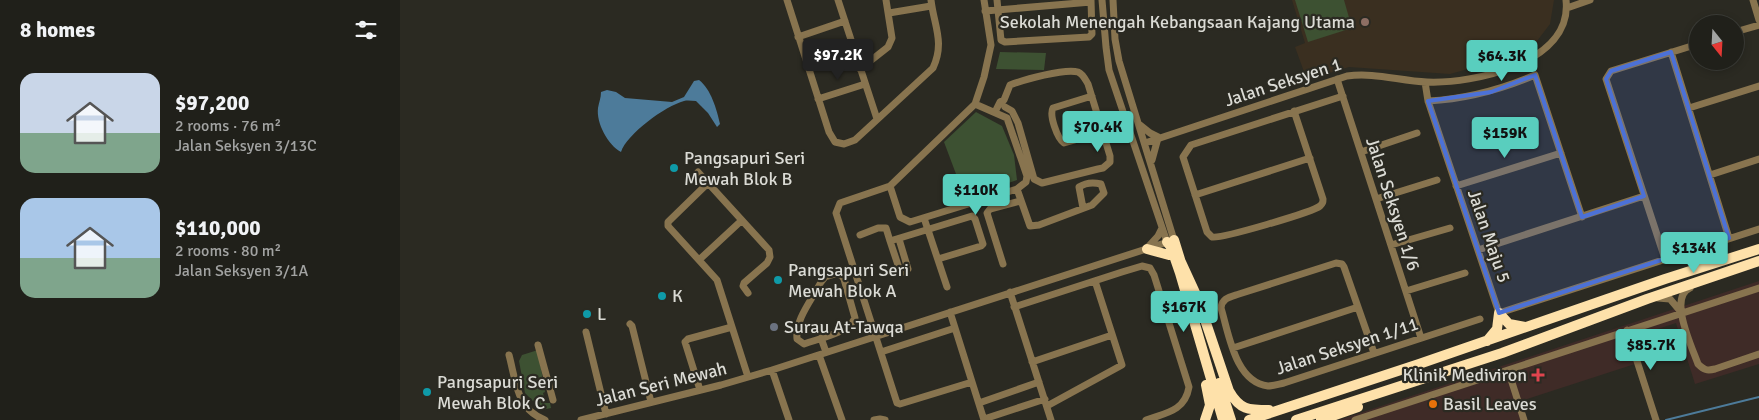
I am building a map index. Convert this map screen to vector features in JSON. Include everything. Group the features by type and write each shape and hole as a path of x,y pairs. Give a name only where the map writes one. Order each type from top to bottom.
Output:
{"highway":[{"path":"1171,241 1167,248 1209,395 1210,406 1205,420"},
{"path":"1171,241 1198,299 1229,392 1244,409 1269,410 1286,407"},
{"path":"1171,241 1171,247 1223,420"},
{"path":"1147,249 1169,255"},
{"path":"1248,420 1759,249"},
{"path":"1296,420 1437,375 1594,320 1647,298 1759,261"},
{"path":"1181,262 1231,420"},
{"path":"1499,313 1509,324 1527,327"},
{"path":"1486,341 1497,329 1499,313"},
{"path":"1322,420 1426,383 1437,375"}],"street":[{"path":"787,0 829,132 835,142 844,144 855,140 933,68 937,58 940,46 931,3 889,13"},
{"path":"838,0 876,119"},
{"path":"860,69 888,47 891,42 886,0"},
{"path":"972,382 900,404 897,403 836,213 840,203 890,186 975,104 984,77 991,45 984,0"},
{"path":"986,11 998,10 1091,1 1092,34 1085,38 1006,42 1001,40 998,10 997,0"},
{"path":"1102,0 1107,59 1162,228 1171,241"},
{"path":"1113,0 1118,61 1152,164 1171,241"},
{"path":"1567,4 1590,0"},
{"path":"1753,0 1759,20"},
{"name":"Jalan Seksyen 1","path":"1145,142 1336,79 1362,74 1425,82 1455,81 1483,76 1529,60 1547,48 1558,34 1567,4"},
{"path":"798,36 845,20"},
{"path":"1744,29 1759,25"},
{"path":"1665,260 1606,79 1611,71 1689,47"},
{"path":"1671,52 1729,238"},
{"path":"998,113 1005,104 1010,86 1033,78 1072,71 1079,73 1088,84 1110,156 1110,162 1098,169 1042,183 1034,179 1018,123 1012,111 1005,104"},
{"path":"1428,102 1470,97 1491,92 1535,75 1582,216"},
{"name":"Jalan Seksyen 1/6","path":"1336,79 1421,338"},
{"name":"Jalan Maju 5","path":"1425,82 1428,102 1499,313"},
{"path":"818,99 865,84"},
{"path":"1688,108 1759,86"},
{"path":"1092,96 1053,108 1051,112 1060,140 1064,143 1102,132"},
{"path":"1294,111 1323,199 1322,204 1300,213 1227,236 1212,237 1207,232 1183,157 1191,146 1294,111 1343,96"},
{"path":"890,186 900,217 910,222 1016,189 1026,182 1027,176 1007,118 975,104"},
{"path":"1138,123 1159,138 1152,164"},
{"path":"1128,127 1137,137 1145,142"},
{"path":"1361,152 1417,133"},
{"path":"1139,159 1145,142"},
{"path":"1456,186 1561,153"},
{"path":"1195,195 1310,158"},
{"path":"1710,175 1759,159"},
{"path":"698,172 769,250 770,257 767,263 744,283 743,286 748,293"},
{"path":"1376,199 1436,180"},
{"path":"707,184 668,222 668,226 717,280 748,377"},
{"path":"1016,189 1030,226 1039,225 1084,208"},
{"path":"1478,250 1644,196"},
{"path":"1003,264 987,213 990,209 1020,200"},
{"path":"890,242 972,216 975,219 983,244 938,259"},
{"path":"924,218 948,287"},
{"path":"699,260 741,221"},
{"path":"860,234 878,228 886,228 900,271 904,272 908,269 899,239"},
{"path":"1147,249 1162,228"},
{"path":"1391,245 1450,228"},
{"path":"1499,313 1759,228"},
{"name":"Jalan Seri Mewah","path":"581,420 772,370 1171,241"},
{"name":"Jalan Seksyen 1/11","path":"1358,307 1344,266 1336,263 1224,299 1221,303 1240,367 1246,375 1258,383 1270,386 1480,319"},
{"path":"1746,265 1686,290 1681,296 1681,312 1698,364 1708,371 1759,354"},
{"path":"1014,307 1142,266 1150,268 1154,275 1188,387 1185,399 1177,409 1146,420"},
{"path":"1406,291 1464,272"},
{"path":"830,275 841,275 844,279 855,318 853,323 844,329 821,338 804,344 797,339 796,328 821,282 830,275"},
{"path":"950,312 984,419 1046,402 1122,365 1095,281"},
{"path":"1355,420 1759,288"},
{"path":"1010,292 1051,420"},
{"path":"1647,298 1670,298 1681,312"},
{"path":"1233,348 1358,307 1374,354"},
{"path":"630,324 651,402"},
{"path":"700,390 685,342 688,339 732,327"},
{"path":"881,352 955,328"},
{"path":"1627,330 1655,419"},
{"path":"586,332 606,414"},
{"path":"1032,362 1112,335"},
{"path":"821,338 822,354 842,420"},
{"path":"538,346 553,400"},
{"path":"509,355 520,399 528,409 545,420"},
{"path":"772,370 789,420"},
{"path":"1508,370 1524,420"},
{"path":"979,403 1039,382"},
{"path":"874,420 884,420"}],"highlighted area":[{"path":"1671,52 1729,238 1499,313 1428,101 1491,92 1535,75 1582,217 1644,196 1606,79 1611,71"}],"shaded area":[{"path":"1292,0 1554,0 1550,24 1537,41 1515,56 1450,74 1349,67 1307,80 1295,47 1305,43"},
{"path":"1759,281 1759,364 1695,384 1676,323 1630,338 1638,363 1518,402 1524,420 1339,420"}],"green space":[{"path":"1295,0 1344,0 1352,28 1308,42"},
{"path":"1000,52 1046,53 1044,70 996,69"},
{"path":"976,112 1002,126 1014,155 1017,180 965,198 944,142"},
{"path":"538,350 545,392 543,393 546,403 550,403 551,408 542,410 525,393 519,361 522,355"}],"water":[{"path":"699,80 713,100 720,124 717,127 708,113 696,101 684,101 657,115 639,129 621,152 607,139 601,127 598,114 601,92 607,90 616,92 625,98 672,102 684,97 694,81"}],"waterway":[{"path":"1666,420 1759,397"}],"place":[{"name":"Sekolah Menengah Kebangsaan Kajang Utama","path":"1365,22"},
{"name":"Pangsapuri Seri Mewah Blok B","path":"674,168"},
{"name":"Pangsapuri Seri Mewah Blok A","path":"778,280"},
{"name":"K","path":"662,296"},
{"name":"L","path":"587,314"},
{"name":"Surau At-Tawqa","path":"774,327"},
{"name":"Klinik Mediviron","path":"1538,375"},
{"name":"Pangsapuri Seri Mewah Blok C","path":"427,392"},
{"name":"Basil Leaves","path":"1433,404"}]}
